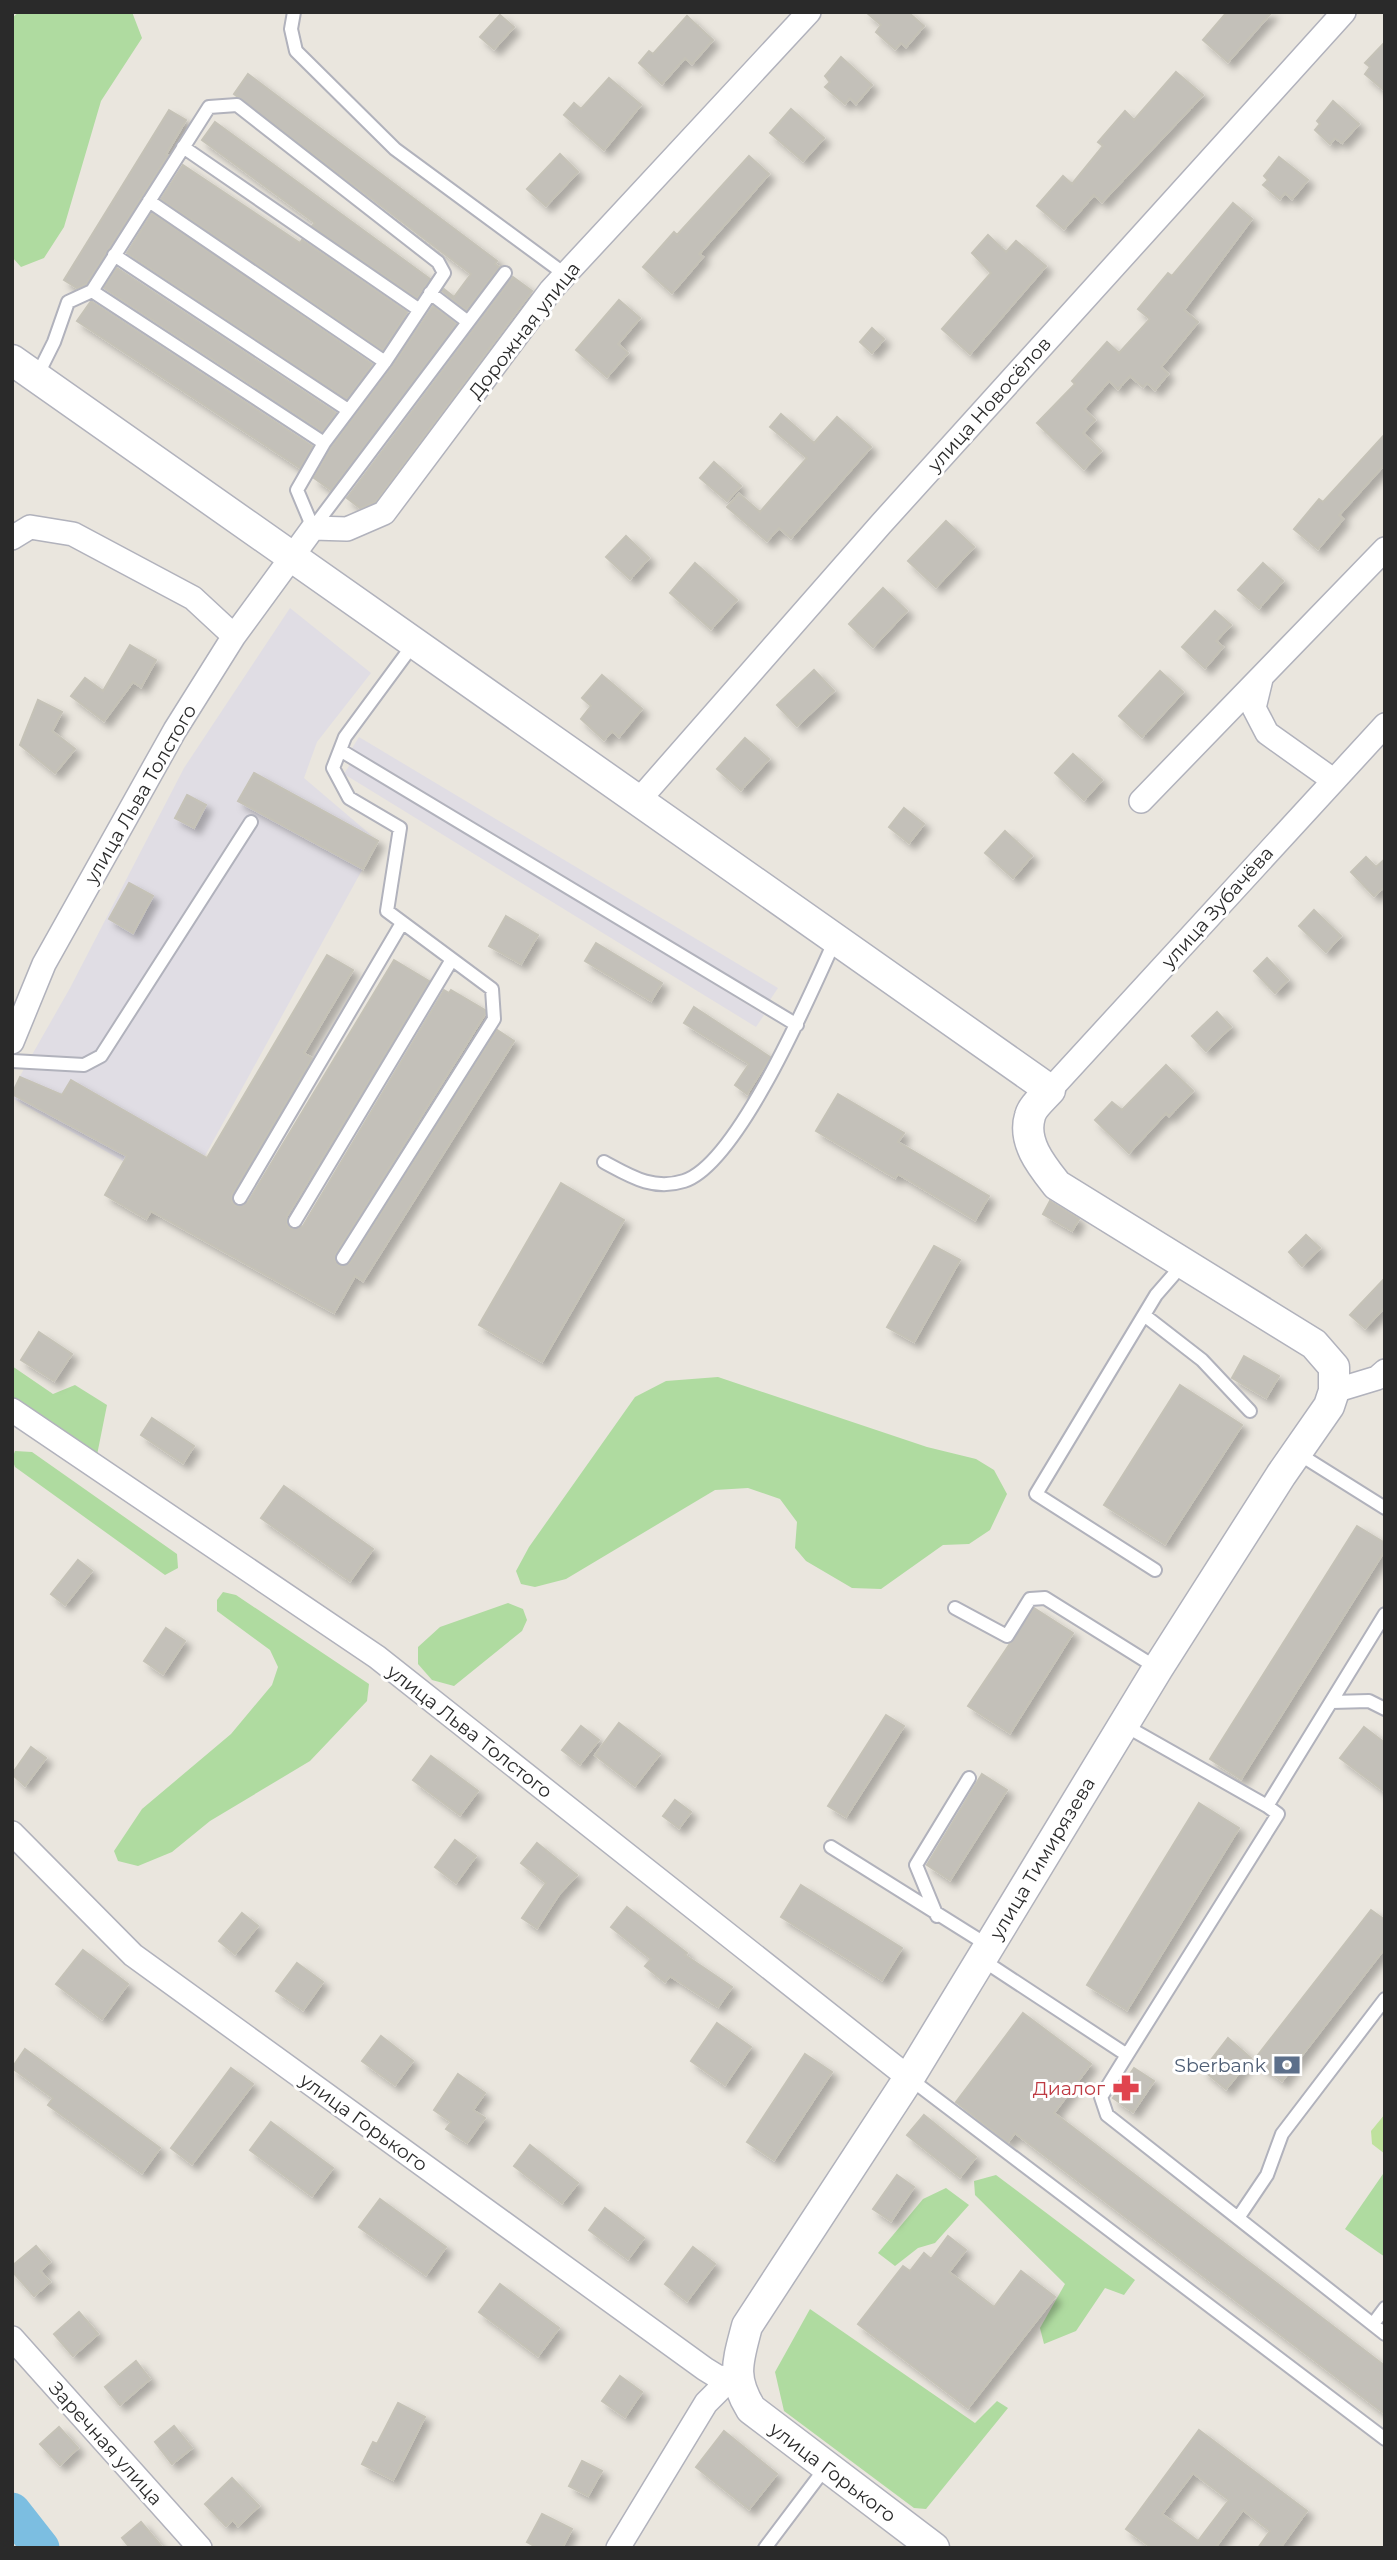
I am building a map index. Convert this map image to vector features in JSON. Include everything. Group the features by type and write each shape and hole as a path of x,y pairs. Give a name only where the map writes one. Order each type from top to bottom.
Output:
{"street":[{"name":"Дорожная улица","path":"313,528 347,529 384,513 566,275 809,12"},
{"name":"улица Новосёлов","path":"639,800 881,524 1344,12"},
{"path":"12,360 1050,1090 1030,1114 1029,1138 1041,1165 1057,1185 1314,1344 1334,1367 1334,1391 1377,1378 1385,1371"},
{"path":"12,538 30,527 73,534 193,598 234,636"},
{"path":"290,557 313,528"},
{"path":"1141,801 1385,549"},
{"name":"улица Льва Толстого","path":"12,1042 44,964 175,730 234,636 290,557"},
{"path":"1261,679 1254,708 1267,733 1334,780"},
{"name":"улица Зубачёва","path":"1050,1090 1385,725"},
{"name":"улица Тимирязева","path":"738,2384 737,2365 747,2326 909,2077 1158,1668 1281,1475 1299,1454 1329,1406 1334,1391"},
{"name":"улица Льва Толстого","path":"12,1410 377,1657 909,2077"},
{"name":"улица Горького","path":"12,1833 133,1955 705,2369 738,2384 751,2409 934,2548"},
{"name":"Заречная улица","path":"12,2338 200,2548"},
{"path":"618,2548 706,2403 721,2388 738,2384"}],"lane":[{"path":"294,12 291,29 296,51 395,149 566,275"},
{"path":"37,376 54,342 68,302 92,291 209,107 237,105 438,262 444,273 385,362 324,443 297,490 313,528"},
{"path":"183,147 418,309"},
{"path":"149,201 385,362"},
{"path":"114,255 348,410"},
{"path":"313,528 505,272"},
{"path":"92,291 324,443"},
{"path":"430,293 468,322"},
{"path":"343,1258 494,1019 492,989 387,911 400,828 349,797 332,768 345,737 415,642"},
{"path":"340,750 796,1025"},
{"path":"12,1061 84,1065 101,1056 250,822"},
{"path":"240,1198 402,923"},
{"path":"604,1162 642,1182 663,1184 684,1181 698,1174 728,1141 787,1047 835,940"},
{"path":"295,1221 451,961"},
{"path":"1155,1570 1036,1494 1144,1315 1183,1264"},
{"path":"1144,1315 1202,1360 1250,1411"},
{"path":"1299,1454 1385,1508"},
{"path":"955,1608 1007,1636 1030,1599 1045,1598 1158,1668"},
{"path":"1267,1806 1385,1614"},
{"path":"1332,1702 1369,1701 1385,1709"},
{"path":"1124,1724 1278,1814 1101,2097 1107,2115 1385,2333"},
{"path":"937,1916 916,1865 969,1778"},
{"path":"831,1847 937,1916 1126,2055"},
{"path":"1238,2218 1267,2175 1282,2134 1385,1999"},
{"path":"909,2077 1385,2439"},
{"path":"1373,2324 1385,2308"},
{"path":"765,2548 826,2466"}],"shaded area":[{"path":"290,608 371,673 317,742 304,778 378,841 206,1154 176,1191 12,1098 12,1090 70,988 184,768"},
{"path":"359,737 778,988 770,1000 351,750"},
{"path":"352,761 764,1015 756,1027 344,774"}],"green space":[{"path":"19,12 132,12 142,38 101,101 64,227 44,258 21,267 12,257 12,18"},
{"path":"12,1366 53,1394 75,1385 107,1405 97,1455 12,1397"},
{"path":"718,1377 927,1447 976,1459 994,1470 1007,1494 990,1530 969,1544 943,1545 881,1589 852,1588 806,1561 795,1548 797,1522 780,1499 748,1488 715,1490 566,1579 535,1587 521,1584 516,1571 529,1547 635,1397 666,1381"},
{"path":"15,1451 32,1452 177,1554 178,1568 165,1575 15,1467 12,1459"},
{"path":"223,1592 236,1595 369,1684 367,1701 310,1761 210,1821 172,1852 138,1866 118,1861 114,1851 142,1809 231,1734 272,1685 278,1667 270,1650 217,1611 217,1600"},
{"path":"508,1603 523,1609 527,1620 522,1631 454,1686 432,1680 418,1664 418,1647 440,1627"},
{"path":"1385,2114 1385,2154 1372,2144 1371,2131"},
{"path":"1383,2174 1385,2176 1385,2257 1345,2229"},
{"path":"996,2175 1135,2280 1124,2295 1105,2288 1076,2331 1044,2344 1040,2328 1065,2284 975,2195 974,2181"},
{"path":"946,2188 969,2205 935,2243 918,2248 895,2266 878,2253 923,2199"},
{"path":"810,2309 975,2423 997,2401 1008,2408 926,2509 914,2508 784,2411 775,2372"}],"building":[{"path":"866,12 908,12 924,26 906,47 901,43 895,49 876,32 881,25"},
{"path":"1227,12 1272,12 1228,62 1203,40"},
{"path":"500,15 514,27 494,49 480,37"},
{"path":"687,16 713,40 692,64 685,58 662,84 639,63 649,51 653,54"},
{"path":"1385,42 1385,91 1365,74 1370,67 1365,63"},
{"path":"841,57 872,85 856,104 850,98 845,104 825,87 830,82 825,76"},
{"path":"1176,72 1203,95 1102,202 1094,195 1064,229 1037,206 1063,176 1072,184 1103,146 1098,142 1125,111 1134,120"},
{"path":"248,74 497,261 495,264 499,267 466,310 442,291 444,289 454,297 471,274 234,94"},
{"path":"609,78 641,105 604,150 564,115 574,103 581,109"},
{"path":"1333,101 1359,124 1342,143 1335,138 1330,144 1315,130 1320,124 1317,121"},
{"path":"791,109 824,138 803,161 770,133"},
{"path":"169,110 186,120 166,154 168,155 86,284 77,288 64,280"},
{"path":"215,122 430,279 417,298 312,226 315,223 202,140"},
{"path":"560,154 578,172 546,206 527,189"},
{"path":"749,156 769,174 699,254 703,257 672,293 643,267 674,232 677,235"},
{"path":"1279,157 1308,180 1292,199 1285,193 1280,199 1263,185 1268,180 1264,176"},
{"path":"183,165 300,243 302,240 407,312 383,350 161,199"},
{"path":"1233,203 1252,219 1184,310 1198,322 1161,367 1168,374 1155,390 1147,383 1143,387 1130,376 1118,389 1109,381 1084,409 1095,420 1083,433 1101,451 1084,469 1037,423 1075,384 1072,381 1107,342 1119,353 1150,319 1138,309 1168,273 1172,276"},
{"path":"152,213 372,364 347,399 127,253"},
{"path":"988,235 1006,252 1016,241 1046,266 970,354 942,329 991,273 972,253"},
{"path":"117,268 336,413 322,431 104,288"},
{"path":"513,277 532,291 375,502 360,508 347,498"},
{"path":"619,300 640,318 618,344 628,353 607,377 576,350"},
{"path":"91,301 312,446 300,468 77,321"},
{"path":"433,306 456,324 331,490 314,478 331,448 392,367"},
{"path":"872,328 884,339 872,353 860,342"},
{"path":"781,414 814,443 837,417 871,447 791,538 779,528 767,541 727,507 739,494 760,512 807,458 770,427"},
{"path":"1385,434 1385,464 1339,515 1343,519 1318,549 1294,529 1319,499 1323,502"},
{"path":"714,462 741,486 727,501 700,478"},
{"path":"946,521 974,547 936,587 908,561"},
{"path":"626,536 649,558 630,579 606,557"},
{"path":"695,563 737,600 711,629 670,593"},
{"path":"1263,563 1283,581 1259,608 1238,590"},
{"path":"883,588 907,611 873,647 849,624"},
{"path":"1215,611 1231,625 1216,641 1223,647 1205,668 1182,647"},
{"path":"130,645 156,660 141,687 133,682 104,721 71,696 85,678 103,691"},
{"path":"814,670 834,691 797,726 777,705"},
{"path":"1160,671 1183,692 1142,737 1119,716"},
{"path":"602,675 642,709 619,737 612,731 604,740 581,719 591,706 582,698"},
{"path":"38,700 62,712 52,731 75,749 55,773 20,745"},
{"path":"745,738 769,759 741,790 717,769"},
{"path":"1073,754 1102,780 1084,800 1055,773"},
{"path":"254,773 378,841 363,869 238,801"},
{"path":"187,795 206,805 194,828 175,818"},
{"path":"904,808 924,824 909,843 889,827"},
{"path":"1005,831 1032,856 1013,878 985,853"},
{"path":"1366,857 1376,867 1385,859 1385,886 1374,896 1351,872"},
{"path":"129,883 153,896 133,933 109,919"},
{"path":"1314,910 1341,936 1326,952 1299,926"},
{"path":"506,916 538,935 521,964 489,946"},
{"path":"596,943 662,983 651,1001 585,961"},
{"path":"327,955 353,970 304,1053 312,1058 232,1194 232,1202 236,1206 248,1202 394,960 429,981 287,1216 287,1225 291,1229 303,1226 444,990 449,993 451,990 485,1010 336,1253 335,1261 339,1266 350,1263 497,1030 514,1041 363,1281 355,1276 334,1313 151,1211 146,1219 105,1195 127,1156 12,1094 20,1077 62,1095 71,1080 207,1158"},
{"path":"1267,958 1288,980 1275,993 1254,971"},
{"path":"694,1007 770,1057 747,1094 735,1085 749,1064 684,1023"},
{"path":"1217,1012 1231,1027 1206,1051 1192,1036"},
{"path":"1166,1065 1193,1091 1169,1116 1166,1113 1129,1153 1095,1120 1112,1102 1122,1110"},
{"path":"838,1094 904,1133 898,1142 989,1196 975,1220 898,1174 895,1178 816,1131"},
{"path":"561,1183 624,1220 542,1362 479,1325"},
{"path":"1050,1201 1079,1219 1072,1231 1043,1214"},
{"path":"1306,1235 1320,1248 1302,1266 1289,1252"},
{"path":"934,1246 960,1260 914,1342 887,1327"},
{"path":"1385,1278 1385,1307 1365,1328 1350,1315"},
{"path":"39,1332 72,1354 54,1381 21,1360"},
{"path":"1244,1356 1279,1376 1266,1398 1232,1378"},
{"path":"1180,1385 1242,1425 1165,1544 1104,1505"},
{"path":"152,1418 194,1446 183,1463 141,1435"},
{"path":"284,1486 373,1549 350,1581 261,1518"},
{"path":"1357,1526 1385,1543 1385,1550 1241,1779 1210,1759"},
{"path":"78,1560 92,1571 65,1605 51,1594"},
{"path":"1034,1608 1073,1633 1010,1733 968,1706"},
{"path":"166,1628 185,1641 163,1674 144,1661"},
{"path":"886,1715 904,1726 846,1817 828,1806"},
{"path":"619,1723 660,1754 635,1786 595,1755"},
{"path":"581,1726 599,1740 580,1764 562,1750"},
{"path":"1364,1727 1385,1743 1385,1792 1340,1758"},
{"path":"31,1747 46,1758 25,1786 12,1774"},
{"path":"431,1756 478,1791 460,1815 413,1780"},
{"path":"982,1774 1007,1790 950,1880 927,1865"},
{"path":"675,1800 691,1812 679,1828 663,1816"},
{"path":"1199,1803 1239,1828 1127,2010 1087,1985"},
{"path":"455,1840 476,1856 456,1883 435,1867"},
{"path":"537,1843 577,1875 560,1893 537,1928 522,1918 546,1883 521,1863"},
{"path":"801,1885 902,1948 882,1980 781,1917"},
{"path":"627,1907 687,1953 685,1955 732,1987 718,2007 670,1976 665,1982 645,1966 651,1959 611,1927"},
{"path":"1371,1910 1385,1920 1385,1948 1282,2081 1254,2060"},
{"path":"242,1913 258,1926 235,1954 219,1941"},
{"path":"83,1950 128,1984 102,2019 56,1984"},
{"path":"297,1963 323,1982 303,2010 276,1991"},
{"path":"1023,2013 1091,2064 1054,2113 1385,2366 1385,2414 1015,2133 1008,2142 956,2102"},
{"path":"717,2023 751,2047 725,2085 691,2061"},
{"path":"381,2036 413,2061 395,2085 362,2061"},
{"path":"1228,2038 1251,2058 1226,2089 1203,2070"},
{"path":"25,2049 160,2148 142,2173 48,2105 53,2098 12,2068"},
{"path":"805,2054 832,2072 774,2160 747,2142"},
{"path":"231,2068 253,2084 192,2164 171,2148"},
{"path":"1134,2068 1154,2081 1133,2112 1113,2098"},
{"path":"458,2074 485,2093 473,2110 485,2118 467,2143 446,2129 451,2122 434,2110"},
{"path":"924,2115 976,2157 960,2177 907,2135"},
{"path":"271,2122 333,2168 312,2196 250,2150"},
{"path":"530,2145 578,2183 562,2203 514,2166"},
{"path":"897,2175 914,2187 891,2221 873,2209"},
{"path":"380,2199 446,2247 426,2275 359,2227"},
{"path":"605,2208 644,2238 628,2259 589,2230"},
{"path":"948,2236 966,2250 949,2272 994,2307 1021,2271 1055,2297 968,2408 858,2324 903,2266 910,2271 924,2253 931,2259"},
{"path":"36,2246 50,2262 40,2271 50,2282 34,2296 12,2271 12,2266"},
{"path":"693,2247 715,2264 687,2301 665,2284"},
{"path":"500,2284 559,2328 538,2356 479,2312"},
{"path":"79,2312 98,2334 73,2356 54,2334"},
{"path":"136,2361 150,2379 120,2405 105,2387"},
{"path":"620,2376 642,2392 625,2417 602,2401"},
{"path":"398,2403 425,2417 393,2480 362,2464 373,2442 377,2444"},
{"path":"174,2426 192,2448 172,2464 155,2442"},
{"path":"59,2427 78,2448 60,2465 40,2444"},
{"path":"1199,2430 1307,2511 1280,2548 1258,2548 1270,2531 1243,2510 1215,2548 1152,2548 1126,2529","holes":["1193,2473 1229,2500 1198,2541 1162,2514"]},
{"path":"724,2431 777,2474 749,2509 696,2467"},
{"path":"582,2461 602,2471 588,2496 569,2486"},
{"path":"232,2478 259,2506 238,2526 233,2520 226,2526 205,2504"},
{"path":"542,2514 572,2529 562,2548 538,2548 527,2542"},
{"path":"141,2522 163,2548 130,2548 122,2538"}],"waterway":[{"path":"12,2511 41,2548"}],"place":[{"name":"Sberbank","path":"1287,2065"},
{"name":"Диалог","path":"1126,2088"}]}
